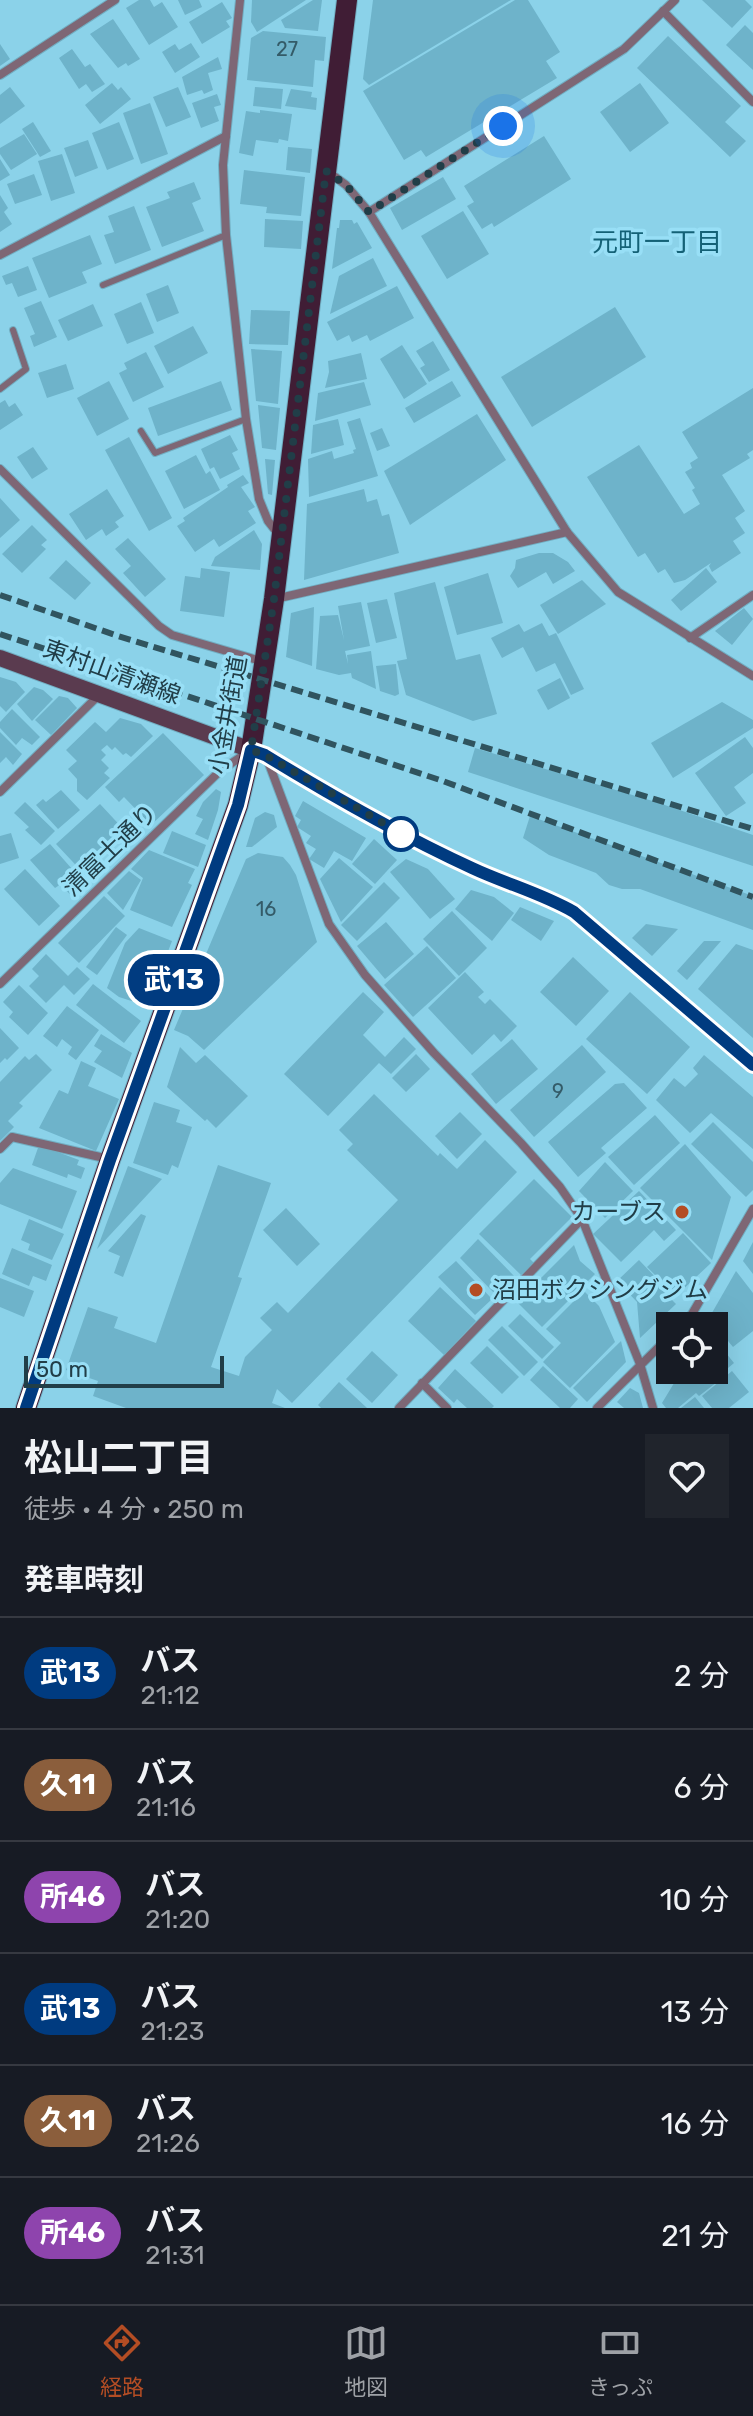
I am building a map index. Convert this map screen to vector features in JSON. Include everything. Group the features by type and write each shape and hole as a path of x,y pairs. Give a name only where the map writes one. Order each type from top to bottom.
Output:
{"main road":[{"name":"小金井街道","path":"26,1408 110,1160 258,752 265,662 347,0"},
{"name":"東村山清瀬線","path":"0,658 258,752"}],"street":[{"path":"0,75 115,0"},
{"path":"240,0 223,165 226,235 246,419 259,499 268,521 282,539"},
{"path":"369,212 624,49 675,0"},
{"path":"663,11 753,102"},
{"path":"0,255 226,136"},
{"path":"326,171 346,185 369,212 567,532 618,592 753,676"},
{"path":"0,469 159,626 172,635 265,662"},
{"path":"274,599 567,532"},
{"path":"690,638 753,595"},
{"path":"0,792 101,693"},
{"path":"258,752 404,835 475,870 549,897 574,912 753,1065"},
{"path":"258,752 329,924 365,975 434,1053 531,1154 560,1187 582,1219 640,1364 653,1408"},
{"name":"清富士通り","path":"0,984 220,771 258,752"},
{"path":"0,1149 12,1137 110,1160"},
{"path":"693,1312 753,1209"},
{"path":"399,1408 582,1219"},
{"path":"597,1408 656,1349"},
{"path":"422,1383 447,1408"}],"lane":[{"path":"103,285 226,235"},
{"path":"0,389 26,369 13,330"},
{"path":"141,431 155,453 246,419"}],"building":[{"path":"139,0 150,0 154,7 162,2 178,27 149,45 126,8"},
{"path":"178,0 199,0 202,7 185,15"},
{"path":"252,0 306,0 257,32 251,22"},
{"path":"313,0 322,0 318,31 285,28 281,20"},
{"path":"373,0 511,0 369,85 363,79"},
{"path":"515,0 528,0 560,52 546,61 557,78 426,157 421,150 404,160 363,91"},
{"path":"702,0 745,0 752,7 732,28"},
{"path":"222,2 232,18 226,21 230,27 202,44 189,22"},
{"path":"113,19 140,59 128,66 126,63 118,68 90,34"},
{"path":"745,25 753,33 753,70 726,45"},
{"path":"263,31 326,37 324,61 315,60 313,87 247,80 251,38"},
{"path":"668,36 741,106 725,122 746,141 730,157 637,68"},
{"path":"191,43 200,57 175,73 162,52 175,44 179,50"},
{"path":"0,44 10,59 0,66"},
{"path":"72,49 85,67 90,64 105,84 92,92 86,84 79,89 59,58"},
{"path":"218,57 222,69 208,73 213,90 187,95 182,77"},
{"path":"112,83 118,90 121,87 131,99 100,124 85,105"},
{"path":"640,83 669,123 630,152 600,112"},
{"path":"10,87 25,106 0,124 0,95"},
{"path":"178,87 191,117 166,127 153,97"},
{"path":"255,87 283,89 281,109 253,106"},
{"path":"291,89 312,92 311,97 317,98 316,110 285,106"},
{"path":"217,94 221,105 214,107 219,121 201,128 192,103"},
{"path":"150,103 168,154 141,164 123,113"},
{"path":"260,110 292,114 288,141 256,140 253,156 239,153 246,111 260,113"},
{"path":"33,122 51,151 40,157 22,129"},
{"path":"119,122 134,159 107,170 92,133"},
{"path":"24,134 37,154 11,170 0,154 0,148"},
{"path":"544,136 571,179 494,227 492,223 482,229 467,206 474,202 464,186"},
{"path":"88,140 98,168 75,177 64,148"},
{"path":"288,147 312,149 310,173 286,170"},
{"path":"62,154 75,193 51,201 38,161"},
{"path":"0,159 10,175 0,181"},
{"path":"244,170 305,177 301,216 266,213 267,207 240,204"},
{"path":"34,174 42,195 15,204 7,184"},
{"path":"443,177 456,199 402,230 390,208"},
{"path":"194,182 201,199 192,203 204,231 162,247 146,207 170,198 167,192"},
{"path":"0,195 8,208 4,212 12,224 0,232"},
{"path":"134,206 151,250 115,264 104,235 114,232 108,216"},
{"path":"463,211 489,254 447,279 421,236"},
{"path":"265,219 303,221 301,249 264,247"},
{"path":"340,220 357,222 372,248 332,269 337,228"},
{"path":"90,235 102,264 82,272 87,283 49,298 32,258"},
{"path":"373,258 387,286 330,314 339,276"},
{"path":"28,266 37,290 18,297 12,283 6,285 2,276"},
{"path":"168,285 179,313 157,322 146,294"},
{"path":"397,286 414,318 370,341 367,335 352,342 349,335 337,341 327,322"},
{"path":"41,301 57,337 34,347 30,336 35,334 24,308"},
{"path":"141,302 154,333 127,344 114,314"},
{"path":"93,304 103,326 68,341 58,320"},
{"path":"615,307 646,357 532,427 501,377"},
{"path":"251,310 290,311 288,345 249,344"},
{"path":"193,326 208,353 168,374 154,346"},
{"path":"433,341 450,370 429,382 420,368 425,365 416,351"},
{"path":"402,345 427,384 404,399 380,359"},
{"path":"251,349 282,351 278,404 256,401"},
{"path":"146,352 164,387 133,402 119,373 127,369 124,363"},
{"path":"361,353 367,379 325,388 328,361"},
{"path":"66,364 74,389 47,398 38,373"},
{"path":"109,381 129,419 97,436 77,398"},
{"path":"221,381 232,410 158,436 148,408"},
{"path":"452,381 461,396 414,423 405,408"},
{"path":"364,382 371,405 315,421 318,393"},
{"path":"753,388 753,450 747,454 750,458 722,475 745,511 735,518 745,533 733,541 741,553 712,572 711,563 685,580 674,583 665,569 658,573 645,553 638,557 587,477 639,445 684,514 700,504 685,472 692,468 690,463 698,458 682,432"},
{"path":"5,400 9,407 15,403 23,415 0,430 0,403"},
{"path":"258,405 280,408 276,450 262,448"},
{"path":"477,414 506,460 410,525 384,471"},
{"path":"360,418 378,476 309,497 308,459 332,451 334,459 354,453 356,449 347,422"},
{"path":"338,419 344,445 311,454 313,425"},
{"path":"382,428 390,446 377,451 370,433"},
{"path":"230,435 238,450 232,453 240,469 220,479 214,467 210,469 201,449"},
{"path":"129,437 172,518 149,531 105,450"},
{"path":"33,447 48,469 32,479 17,457"},
{"path":"196,455 206,474 210,471 220,490 184,509 165,471"},
{"path":"265,459 275,460 272,495 268,494"},
{"path":"243,475 249,483 241,487 255,507 248,511 256,523 219,547 214,539 195,552 177,526 185,521 183,518"},
{"path":"107,489 124,516 115,522 119,527 106,536 102,529 86,540 69,514"},
{"path":"364,489 367,502 377,499 382,516 389,514 399,553 304,580 307,504"},
{"path":"0,498 20,520 0,538"},
{"path":"32,525 47,540 41,545 46,549 22,573 2,554"},
{"path":"254,530 262,544 260,570 211,566 215,557"},
{"path":"128,538 166,579 145,597 123,573 131,566 115,549"},
{"path":"539,553 553,553 568,562 575,571 553,584 546,572 518,588 510,576 516,560"},
{"path":"66,560 91,583 75,600 49,578"},
{"path":"201,568 230,572 224,617 180,611 185,576 200,578"},
{"path":"706,568 717,582 681,611 671,600"},
{"path":"488,573 503,623 457,635 444,587"},
{"path":"582,580 606,604 558,634 540,605"},
{"path":"435,582 456,660 480,654 497,714 473,721 406,695 397,661 407,659 394,593"},
{"path":"387,599 397,638 376,643 367,603"},
{"path":"361,602 370,646 345,651 348,664 347,655 371,651 376,689 352,678 351,673 339,675 316,669 320,616 338,615 344,640 338,606"},
{"path":"314,607 312,666 286,657 291,613"},
{"path":"744,608 753,619 732,645 715,631"},
{"path":"542,623 549,636 556,633 584,689 571,695 555,663 536,672 523,647 502,658 491,638 519,624 524,632"},
{"path":"396,664 399,694 395,696 380,691 376,666"},
{"path":"0,677 16,682 25,692 6,712 0,706"},
{"path":"560,678 570,698 548,710 537,690"},
{"path":"34,687 53,699 32,721 17,704"},
{"path":"59,696 68,698 77,708 51,735 35,720"},
{"path":"722,702 753,720 753,728 673,778 651,743"},
{"path":"12,709 40,737 32,745 22,738 16,745 0,728 0,722"},
{"path":"120,718 141,724 153,736 131,757 107,745 101,750 106,755 101,760 109,768 104,773 110,778 87,800 77,791 77,779 68,769 77,761 66,750 95,722 106,732"},
{"path":"0,732 22,754 13,765 6,757 0,763"},
{"path":"163,733 204,775 151,825 124,797 119,802 105,787"},
{"path":"745,737 753,748 753,773 734,787 746,803 726,816 695,773"},
{"path":"475,748 656,802 753,835 753,866 468,772"},
{"path":"216,789 221,792 208,840 195,834 203,819 196,816 203,802"},
{"path":"61,790 80,810 58,829 36,805 43,799 46,802"},
{"path":"303,801 366,838 352,861 334,851 324,868 309,859 316,849 306,843 311,836 297,827 301,820 295,816"},
{"path":"25,802 55,831 41,845 25,830 29,827 14,813"},
{"path":"100,804 127,833 99,858 103,862 87,877 56,844"},
{"path":"265,812 274,815 277,827 252,847 246,847 255,818"},
{"path":"530,816 753,896 753,930 640,889 609,885 596,873 549,855 523,838"},
{"path":"172,831 206,845 198,867 163,853"},
{"path":"11,833 19,858 0,864 0,836"},
{"path":"374,839 397,860 375,884 352,864"},
{"path":"50,844 87,886 73,898 61,884 55,888 30,860"},
{"path":"149,850 195,869 188,883 192,885 172,927 130,910 143,878 131,869"},
{"path":"258,853 283,857 290,865 317,942 204,1050 188,1036 174,1030 246,859"},
{"path":"339,858 373,887 341,922 320,879"},
{"path":"406,859 428,869 455,899 430,919 390,872"},
{"path":"25,869 60,906 39,926 4,889"},
{"path":"129,871 141,880 123,910 107,893"},
{"path":"384,882 400,898 357,941 341,925"},
{"path":"471,890 494,897 514,913 492,941 455,909"},
{"path":"104,896 125,916 79,963 58,943"},
{"path":"520,907 554,921 541,941 511,920"},
{"path":"452,911 487,948 459,976 423,939"},
{"path":"386,922 414,954 385,979 357,946"},
{"path":"646,924 678,929 652,956 632,938"},
{"path":"116,927 127,935 97,975 86,967"},
{"path":"139,928 172,941 147,1006 119,997 107,988 125,943"},
{"path":"704,941 721,941 687,980 677,971"},
{"path":"736,944 753,950 753,1038 698,989"},
{"path":"427,946 456,978 413,1017 384,985"},
{"path":"46,954 68,976 77,967 90,979 74,995 64,985 46,1003 29,986 39,976 32,969"},
{"path":"573,957 609,991 576,1026 540,992"},
{"path":"465,972 484,992 478,997 485,1004 490,999 517,1026 501,1042 494,1034 472,1055 428,1008"},
{"path":"93,984 141,1021 124,1043 76,1005"},
{"path":"19,985 48,1013 28,1035 9,1017 13,1012 3,1002"},
{"path":"363,992 384,1012 363,1035 385,1057 404,1037 416,1049 391,1074 379,1063 328,1116 284,1074"},
{"path":"630,992 690,1047 647,1094 586,1039"},
{"path":"67,1006 99,1030 76,1060 68,1054 72,1047 62,1039 57,1047 43,1036"},
{"path":"0,1028 19,1048 0,1063"},
{"path":"101,1034 132,1053 122,1078 94,1062 102,1051 94,1046"},
{"path":"512,1039 538,1069 496,1104 471,1074"},
{"path":"582,1045 606,1072 534,1137 510,1110"},
{"path":"180,1047 196,1063 205,1055 248,1096 216,1128 167,1087"},
{"path":"36,1054 52,1070 19,1103 23,1106 8,1121 14,1127 0,1141 0,1082 25,1056 29,1060"},
{"path":"416,1054 430,1069 406,1092 392,1078"},
{"path":"704,1055 753,1097 753,1149 711,1113 690,1133 656,1100 674,1078 685,1087 698,1074 693,1068"},
{"path":"81,1061 96,1068 88,1086 119,1099 96,1151 39,1128 59,1090 68,1094"},
{"path":"624,1083 647,1108 601,1148 606,1153 578,1177 548,1142 615,1084"},
{"path":"374,1094 438,1156 440,1153 457,1169 485,1140 517,1172 292,1403 277,1389 272,1403 285,1408 126,1408 93,1396 98,1381 66,1370 88,1307 118,1317 114,1328 156,1343 218,1165 271,1183 211,1367 239,1376 245,1357 272,1330 260,1318 277,1302 288,1313 398,1200 347,1150 353,1144 339,1130"},
{"path":"154,1102 180,1110 176,1122 192,1127 178,1168 172,1165 168,1175 133,1163"},
{"path":"460,1112 482,1134 457,1159 435,1136"},
{"path":"655,1115 680,1143 634,1185 608,1157"},
{"path":"713,1122 753,1162 753,1190 746,1197 691,1144"},
{"path":"685,1144 731,1197 712,1260 640,1188"},
{"path":"39,1145 79,1160 77,1165 85,1168 81,1179 68,1174 67,1178 32,1165"},
{"path":"605,1162 633,1191 605,1218 579,1191"},
{"path":"128,1166 162,1179 97,1249"},
{"path":"13,1168 77,1191 62,1229 0,1204 0,1183"},
{"path":"534,1179 572,1217 530,1259 534,1263 521,1275 479,1234"},
{"path":"639,1191 676,1230 664,1241 654,1230 621,1262 593,1234"},
{"path":"286,1208 320,1244 297,1266 263,1230"},
{"path":"141,1214 146,1216 123,1277 114,1273 120,1256 108,1251"},
{"path":"29,1219 64,1234 52,1260 28,1250 30,1244 21,1240"},
{"path":"683,1233 711,1263 676,1296 647,1267"},
{"path":"478,1239 515,1277 496,1295 460,1258"},
{"path":"753,1242 753,1274 743,1261"},
{"path":"574,1245 580,1261 595,1274 542,1327 517,1302"},
{"path":"12,1248 52,1265 46,1281 33,1276 29,1286 2,1274"},
{"path":"639,1260 659,1281 656,1284 676,1304 668,1312 656,1312 656,1323 640,1338 637,1302 617,1281"},
{"path":"456,1261 492,1299 475,1315 438,1277"},
{"path":"736,1271 753,1293 753,1331 733,1347 728,1341 728,1312 712,1312"},
{"path":"0,1278 34,1291 24,1317 0,1307"},
{"path":"440,1287 476,1321 444,1355 408,1321"},
{"path":"584,1291 599,1306 615,1342 570,1388 543,1362 561,1343 546,1329"},
{"path":"520,1314 554,1347 542,1359 508,1326"},
{"path":"502,1326 538,1362 524,1376 488,1340"},
{"path":"621,1341 626,1362 587,1402 573,1388"},
{"path":"487,1346 519,1377 502,1394 470,1363"},
{"path":"372,1351 398,1375 372,1403 346,1379"},
{"path":"543,1366 578,1399 570,1408 560,1408 530,1380"},
{"path":"455,1369 494,1406 492,1408 467,1408 457,1399 454,1403 438,1388"},
{"path":"732,1371 749,1392 729,1408 712,1408 702,1396 716,1384 728,1384 728,1374"},
{"path":"339,1382 367,1408 321,1408 318,1405"},
{"path":"674,1384 714,1384 699,1396 696,1393 678,1408 666,1408 662,1403"},
{"path":"630,1388 639,1393 643,1408 624,1408 617,1402"},
{"path":"695,1397 704,1408 681,1408"}],"railway":[{"path":"0,595 118,636 753,829"},
{"path":"0,634 443,781 753,897"}],"bus line":[{"name":"武13","path":"26,1408 110,1160 238,805 251,750 265,755 404,835 475,870 549,897 574,912 753,1065"}],"place":[{"name":"カーブス","path":"682,1212"},
{"name":"沼田ボクシングジム","path":"476,1290"}],"district":[{"name":"元町一丁目","path":"657,242"}],"route":[{"path":"401,834 404,835 265,755 251,750 274,599 326,171 346,185 369,212 503,126"}]}
